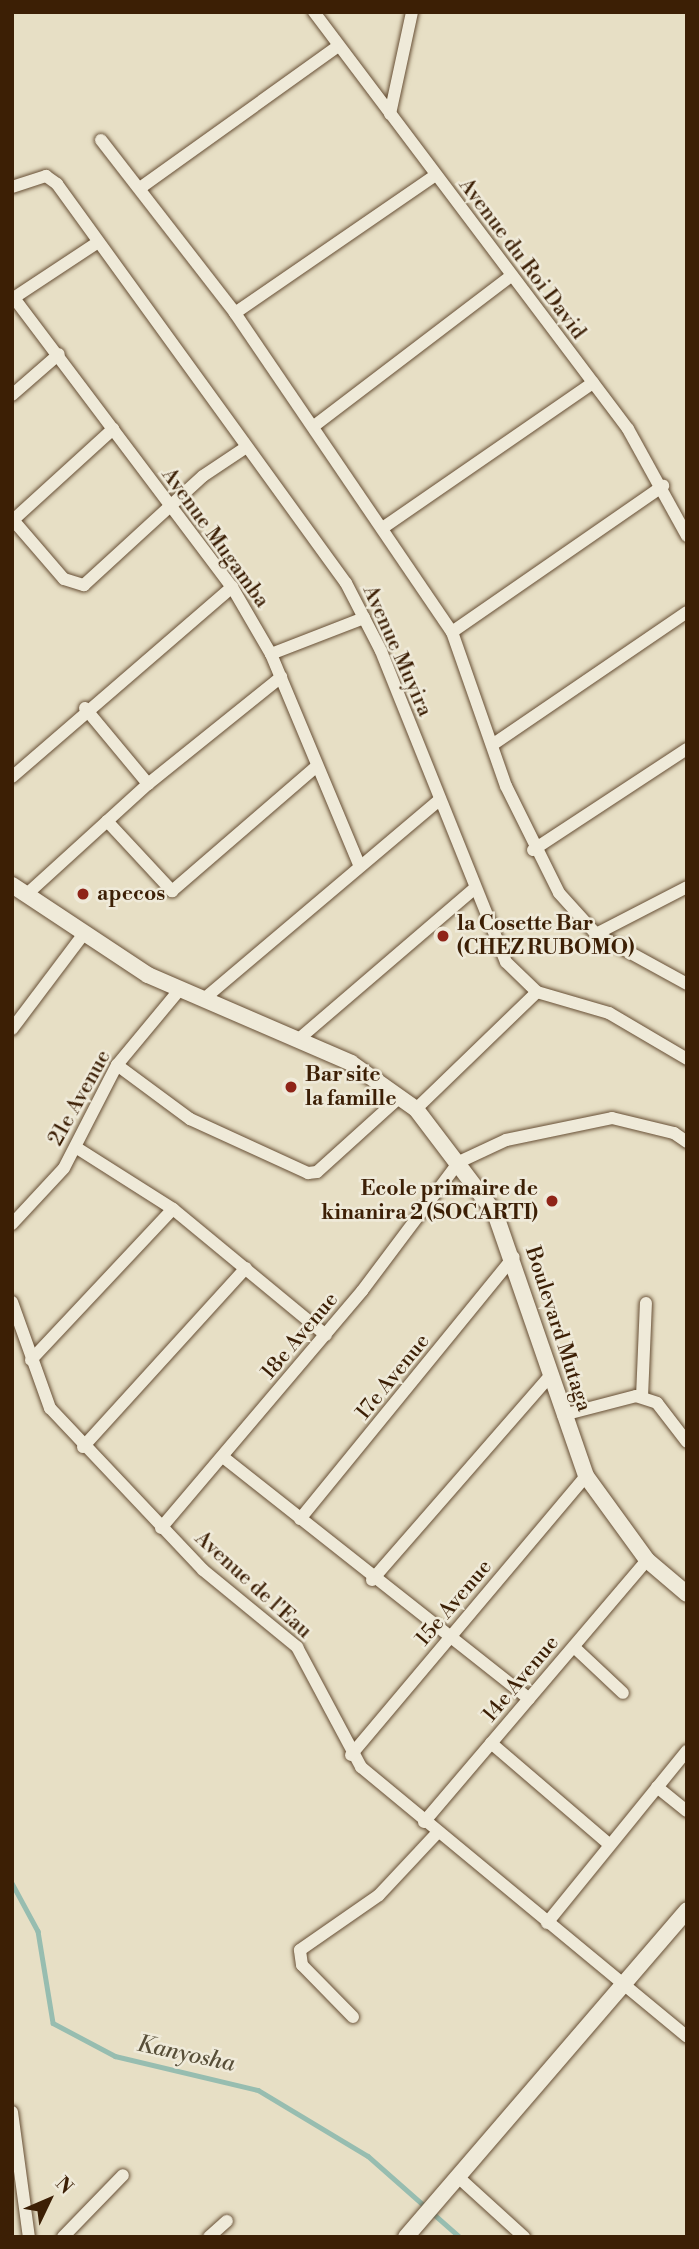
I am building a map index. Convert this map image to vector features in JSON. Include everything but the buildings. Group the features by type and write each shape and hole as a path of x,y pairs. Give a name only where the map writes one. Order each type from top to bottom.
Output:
{"street":[{"name":"Avenue du Roi David","path":"314,12 434,176 593,383 663,486 687,536"},
{"path":"390,114 412,12"},
{"path":"140,188 338,46"},
{"path":"101,140 235,313 384,527 452,632 533,850 596,934 687,984"},
{"name":"Avenue Muyira","path":"12,187 46,176 98,242 245,448 346,583 364,618 506,962 537,992"},
{"path":"235,313 434,176"},
{"path":"13,298 98,242"},
{"path":"314,426 511,276"},
{"name":"Avenue Mugamba","path":"13,298 59,354 169,508 232,587 271,654 359,864"},
{"path":"12,395 59,354"},
{"path":"384,527 593,383"},
{"path":"113,429 13,521 64,579 83,586 169,508 245,448"},
{"path":"452,632 663,486"},
{"path":"12,777 85,709 232,587"},
{"path":"495,743 687,612"},
{"path":"271,654 364,618"},
{"path":"27,894 148,784 281,677"},
{"path":"85,709 148,784"},
{"path":"533,850 687,749"},
{"path":"107,821 172,891 317,766"},
{"path":"205,998 359,864 438,801"},
{"name":"Boulevard Mutaga","path":"12,885 82,936 180,989 300,1038 416,1109 459,1162 495,1213 514,1257 550,1376 586,1476 648,1560 687,1594"},
{"path":"596,934 687,887"},
{"path":"300,1038 475,888"},
{"path":"12,1029 82,936"},
{"name":"21e Avenue","path":"12,1224 78,1148 117,1065 180,989"},
{"path":"416,1109 537,992 609,1013 687,1059"},
{"path":"117,1065 190,1119 308,1173 317,1172 400,1097"},
{"path":"459,1162 506,1140 612,1118 674,1133 687,1142"},
{"path":"674,1133 687,1123"},
{"path":"78,1148 173,1209 326,1335"},
{"name":"18e Avenue","path":"162,1528 326,1335 459,1162"},
{"path":"31,1360 173,1209"},
{"name":"17e Avenue","path":"300,1519 514,1257"},
{"path":"83,1447 246,1268"},
{"name":"Avenue de l'Eau","path":"12,1302 50,1408 83,1447 162,1528 297,1647 351,1755 437,1833 687,2037"},
{"path":"642,1397 646,1303"},
{"path":"372,1580 550,1376"},
{"path":"563,1415 642,1397 671,1417 687,1442"},
{"path":"223,1457 372,1580 529,1699"},
{"name":"15e Avenue","path":"351,1755 586,1476"},
{"name":"14e Avenue","path":"424,1822 648,1560"},
{"path":"574,1647 623,1693"},
{"path":"491,1743 609,1844"},
{"path":"547,1923 687,1751"},
{"path":"657,1787 687,1811"},
{"path":"353,2017 302,1965 300,1950 379,1895 437,1833"},
{"path":"406,2237 624,1987 687,1910"},
{"path":"12,2112 29,2237"},
{"path":"63,2237 123,2175"},
{"path":"457,2177 524,2237"},
{"path":"209,2237 227,2221"}],"waterway":[{"name":"Kanyosha","path":"12,1883 38,1931 53,2023 115,2056 258,2090 368,2156 460,2237"}],"place":[{"name":"apecos","path":"83,894"},
{"name":"la Cosette Bar (CHEZ RUBOMO)","path":"443,936"},
{"name":"Bar site la famille","path":"291,1087"},
{"name":"Ecole primaire de kinanira 2 (SOCARTI)","path":"552,1201"}]}
